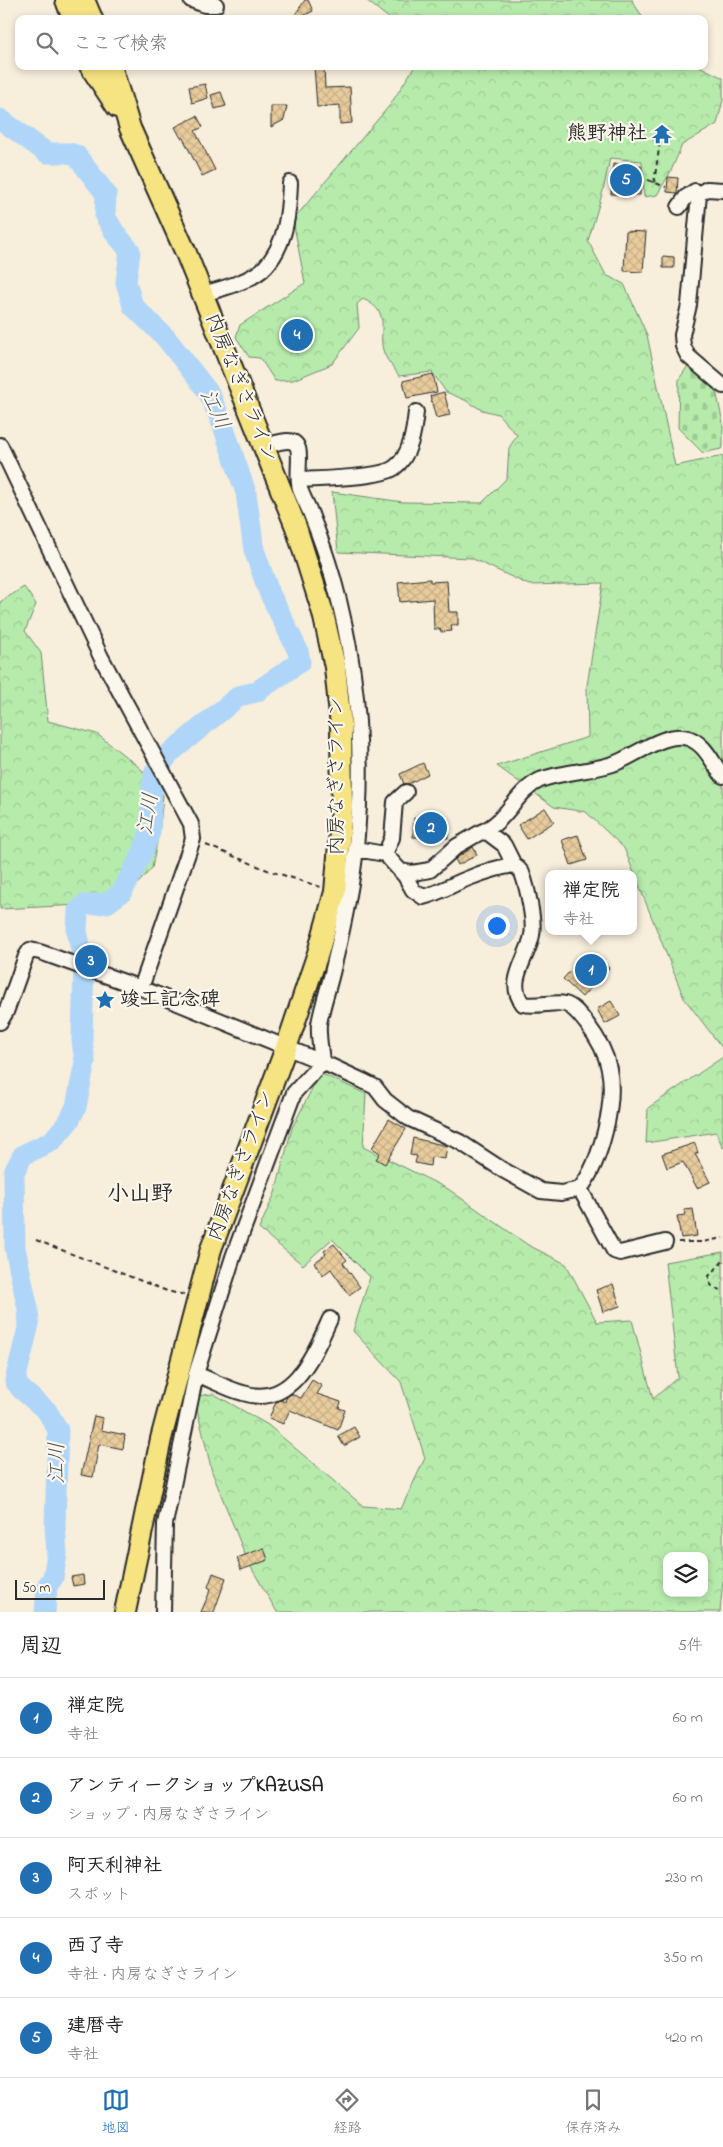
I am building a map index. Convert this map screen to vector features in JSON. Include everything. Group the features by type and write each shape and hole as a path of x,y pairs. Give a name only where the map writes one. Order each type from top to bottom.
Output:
{"highway":[{"path":"66,0 71,15"},
{"path":"84,0 90,15"},
{"name":"内房なぎさライン","path":"93,70 130,128"},
{"name":"内房なぎさライン","path":"112,70 130,128 203,294 296,526 323,613 335,667 341,726 342,808 335,892 318,953 286,1048 211,1249 161,1438 125,1612"}],"street":[{"path":"191,0 205,5 216,6"},
{"path":"203,294 254,275 266,266 279,244 286,226 290,183"},
{"path":"672,188 698,191"},
{"path":"679,207 686,197 698,191 707,189 723,190"},
{"path":"698,191 689,305 682,341 688,356 723,386"},
{"path":"299,480 354,477 394,469 413,437 416,412"},
{"path":"164,1612 165,1524 196,1374 233,1257 294,1093 322,1062 319,1024 346,916 356,849 361,772 359,719 348,644 333,577 313,518 300,489 299,452 296,444 288,441 264,447"},
{"path":"0,445 101,657 191,824 193,839 141,988"},
{"path":"401,870 412,873 430,870 457,846 491,828 508,813 512,804 540,780 602,768 661,740 674,736 686,737 698,742 723,776"},
{"path":"385,854 392,838 395,802 406,792"},
{"path":"0,1022 6,1012 26,956 30,950 141,988 322,1062 375,1087 385,1100 408,1118 460,1142 503,1170 541,1190 561,1193 580,1189 589,1178 602,1139 609,1109 609,1070 604,1051 578,1012 564,1004 533,1006 523,1004 518,997 516,986 517,972 532,934 532,921 521,872 514,864 504,845 488,832 481,832"},
{"path":"356,849 385,854 401,870 412,890 422,897 435,894 468,878 514,864"},
{"path":"580,1189 614,1251 620,1253 665,1242"},
{"path":"196,1374 244,1394 268,1396 288,1386 310,1361 330,1319"}],"path":[{"path":"654,183 660,142"},
{"path":"648,180 672,188"},
{"path":"193,839 270,871 335,892"},
{"path":"665,1242 702,1242 723,1238"},
{"path":"36,1240 167,1291 198,1298"},
{"path":"723,1261 709,1276 709,1284 717,1290 723,1290"}],"green space":[{"path":"366,0 633,0 641,15 385,15"},
{"path":"412,70 707,70 723,78 723,100 717,124 682,145 671,171 657,195 644,197 642,161 610,158 603,191 588,241 606,275 624,284 647,335 675,466 723,456 723,1049 684,998 637,880 637,870 633,870 624,848 586,812 554,807 497,766 588,737 587,686 603,583 529,585 471,558 338,552 332,492 403,502 482,503 507,478 509,448 517,435 498,414 482,410 446,392 432,372 399,376 384,353 382,323 378,310 363,299 357,304 359,328 332,364 293,380 275,381 260,358 249,357 236,337 240,325 305,283 293,220 390,105"},
{"path":"688,366 715,386 723,423 723,447 721,449 703,453 678,428 679,379"},
{"path":"24,587 36,604 25,631 41,653 48,721 97,734 140,768 163,795 160,827 152,868 120,903 0,909 0,602"},
{"path":"723,1057 723,1148 716,1132 646,1143 648,1108"},
{"path":"320,1073 366,1094 363,1147 448,1189 528,1245 566,1264 597,1322 632,1320 653,1399 678,1377 665,1262 723,1252 723,1580 720,1612 277,1612 248,1562 212,1472 194,1396 214,1394 268,1425 363,1506 401,1509 425,1458 401,1382 353,1331 370,1277 332,1239 303,1265 259,1229 275,1193 292,1128"}],"building":[{"path":"305,0 308,0 313,11 305,15 295,15"},
{"path":"314,70 324,70 325,88 350,87 352,123 340,124 340,105 317,107"},
{"path":"205,84 208,98 192,103 189,87"},
{"path":"221,92 226,106 215,109 211,95"},
{"path":"271,106 287,106 284,120 271,127"},
{"path":"197,116 203,127 195,131 215,170 202,176 183,138 181,138 175,127"},
{"path":"613,164 641,166 640,195 611,194"},
{"path":"668,177 678,178 677,193 667,192"},
{"path":"626,231 646,232 643,272 624,271"},
{"path":"663,256 674,257 674,268 663,268"},
{"path":"288,326 307,326 307,344 287,344"},
{"path":"433,374 437,392 407,398 403,381"},
{"path":"444,392 450,415 436,418 430,396"},
{"path":"430,579 430,582 447,581 449,612 458,612 458,625 451,625 452,631 441,632 440,629 434,629 433,599 400,602 398,582"},
{"path":"423,763 428,774 408,784 404,784 400,774"},
{"path":"545,808 554,822 527,839 518,825"},
{"path":"414,818 448,819 448,838 413,837"},
{"path":"578,835 587,860 571,865 562,840"},
{"path":"473,847 477,855 458,865 455,859"},
{"path":"594,953 609,968 582,997 563,979 570,971 573,974"},
{"path":"611,1001 620,1016 605,1024 597,1009"},
{"path":"389,1119 406,1129 385,1164 376,1159 380,1153 372,1148"},
{"path":"413,1138 447,1146 445,1159 431,1157 430,1166 415,1163 417,1156 410,1155"},
{"path":"695,1143 698,1153 695,1154 710,1182 697,1188 683,1162 667,1168 662,1154"},
{"path":"693,1209 697,1236 681,1238 677,1216 685,1215 684,1210"},
{"path":"334,1244 347,1260 343,1263 360,1287 349,1295 331,1269 323,1275 314,1263 326,1254 324,1251"},
{"path":"613,1284 620,1306 603,1312 596,1290"},
{"path":"312,1380 322,1386 317,1394 341,1402 339,1408 345,1410 338,1430 290,1410 283,1424 269,1418 276,1402 281,1400 285,1402 287,1396 291,1394 301,1398"},
{"path":"94,1416 103,1418 101,1430 125,1435 123,1449 99,1444 93,1477 81,1475"},
{"path":"354,1427 360,1437 344,1446 338,1436"},
{"path":"264,1548 268,1560 241,1570 237,1558"},
{"path":"213,1573 226,1578 214,1612 201,1612 211,1589 208,1587"},
{"path":"83,1575 84,1584 73,1586 71,1577"}],"waterway":[{"name":"江川","path":"0,119 47,153 76,155 106,194 105,216 115,233 130,251 126,282 133,306 166,338 209,393 222,423 246,493 254,550 269,592 298,651 300,662 256,692 239,696 170,753 155,772 152,786 150,832 143,852 122,892 107,903 84,905 78,911 77,931 84,964 82,1040 85,1062 76,1107 69,1121 52,1141 23,1155 14,1172 15,1248 28,1309 29,1324 15,1381 21,1389 47,1411 58,1430 55,1525 57,1554 53,1578 47,1586 45,1612"}],"place":[{"name":"熊野神社","path":"662,134"},
{"name":"建暦寺","path":"626,180"},
{"name":"西了寺","path":"297,335"},
{"name":"アンティークショップKAZUSA","path":"431,828"},
{"name":"阿天利神社","path":"91,961"},
{"name":"禅定院","path":"591,970"},
{"name":"竣工記念碑","path":"105,1000"}],"district":[{"name":"小山野","path":"140,1195"}]}
